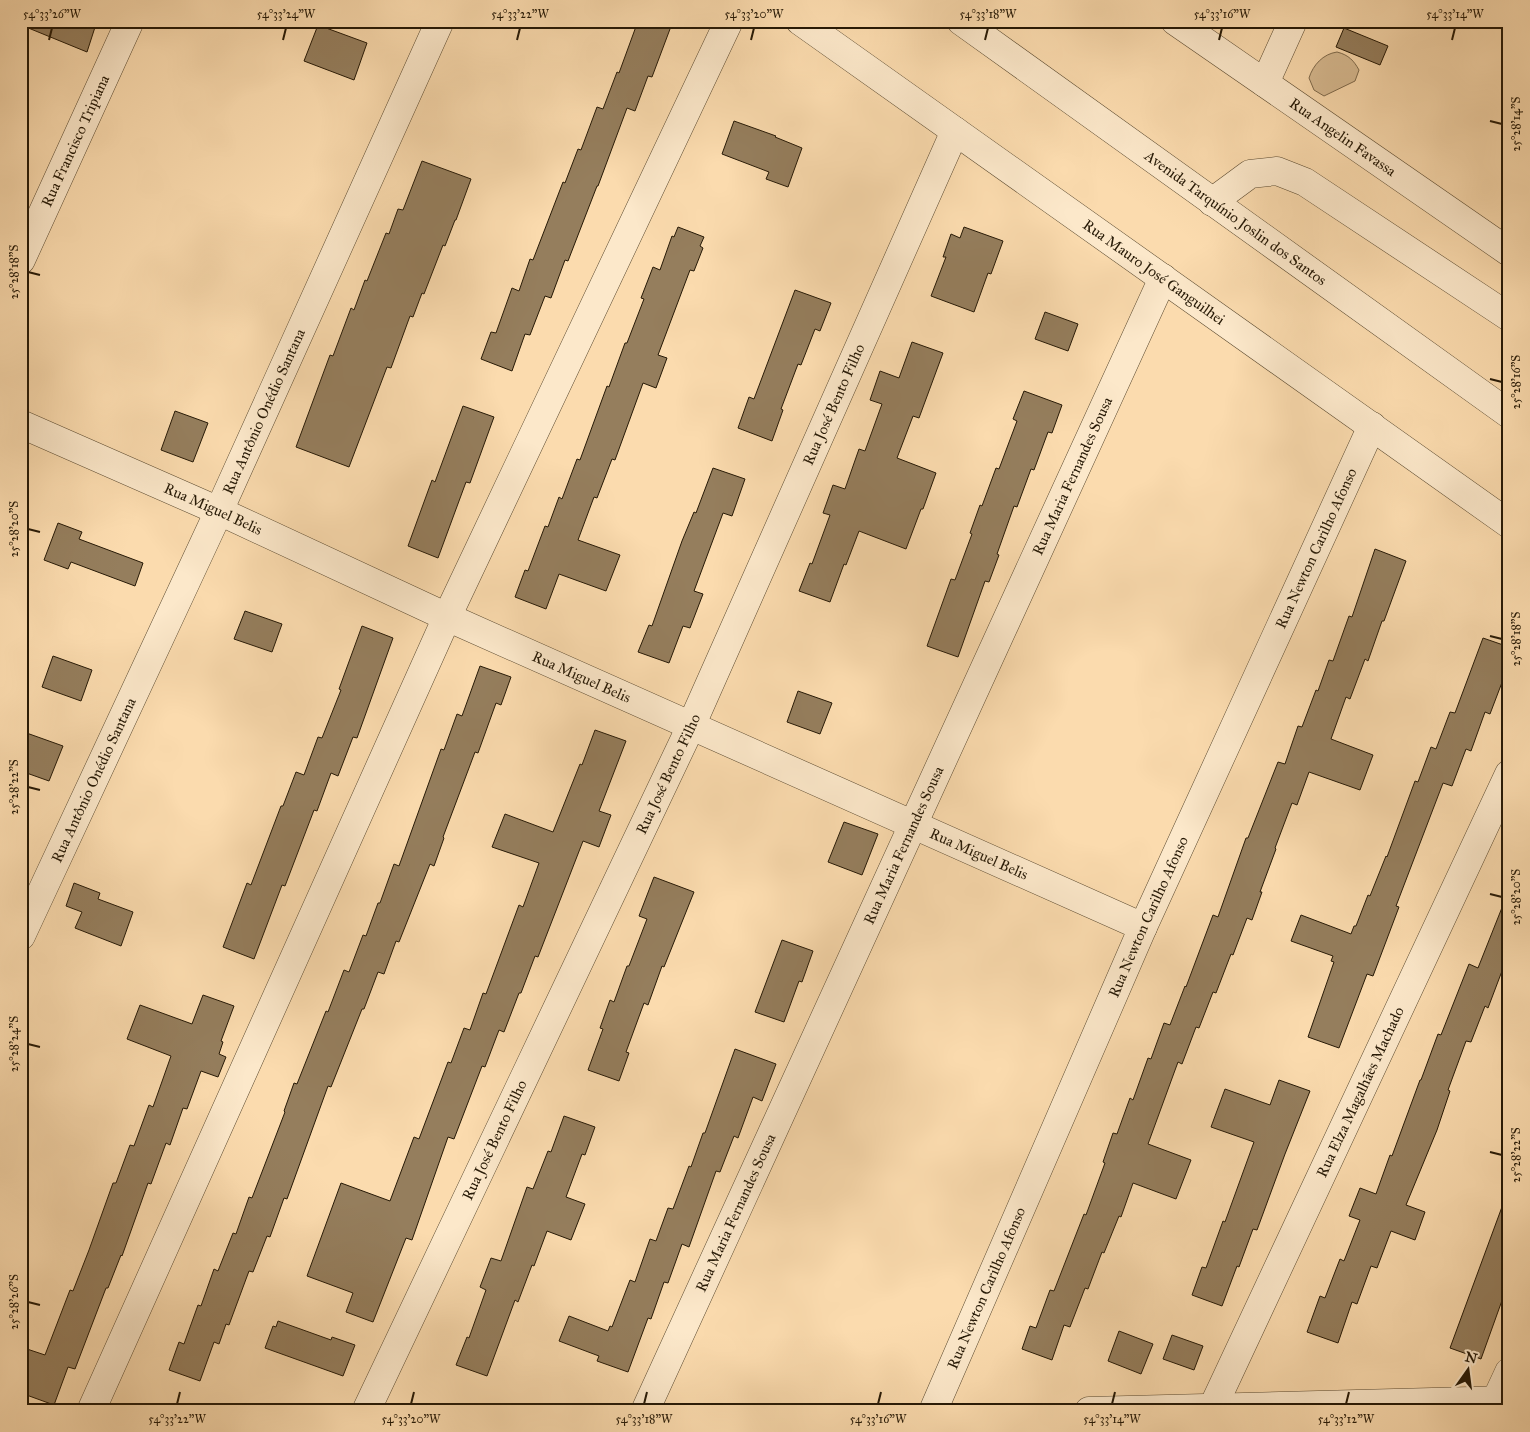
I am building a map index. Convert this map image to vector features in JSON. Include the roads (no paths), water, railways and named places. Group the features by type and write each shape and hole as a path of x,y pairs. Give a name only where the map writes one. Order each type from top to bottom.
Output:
{"street":[{"name":"Rua Francisco Tripiana","path":"21,260 130,21"},
{"name":"Rua Antônio Onédio Santana","path":"21,936 219,511 440,21"},
{"path":"91,1411 447,617 729,21"},
{"name":"Rua Mauro José Ganguilhei","path":"800,21 1509,524"},
{"name":"Avenida Tarquínio Joslin dos Santos","path":"961,21 1509,414"},
{"name":"Rua Angelin Favassa","path":"1175,21 1509,252"},
{"path":"1265,84 1293,21"},
{"name":"Rua José Bento Filho","path":"366,1411 691,726 955,132"},
{"path":"1212,202 1250,174 1277,171 1304,182 1509,317"},
{"name":"Rua Maria Fernandes Sousa","path":"645,1411 1163,278"},
{"name":"Rua Miguel Belis","path":"21,424 219,511 447,617 1143,927"},
{"name":"Rua Newton Carilho Afonso","path":"933,1411 1143,927 1372,426"},
{"name":"Rua Elza Magalhães Machado","path":"1212,1409 1509,774"},
{"path":"1089,1411 1502,1400 1509,1372"}]}
